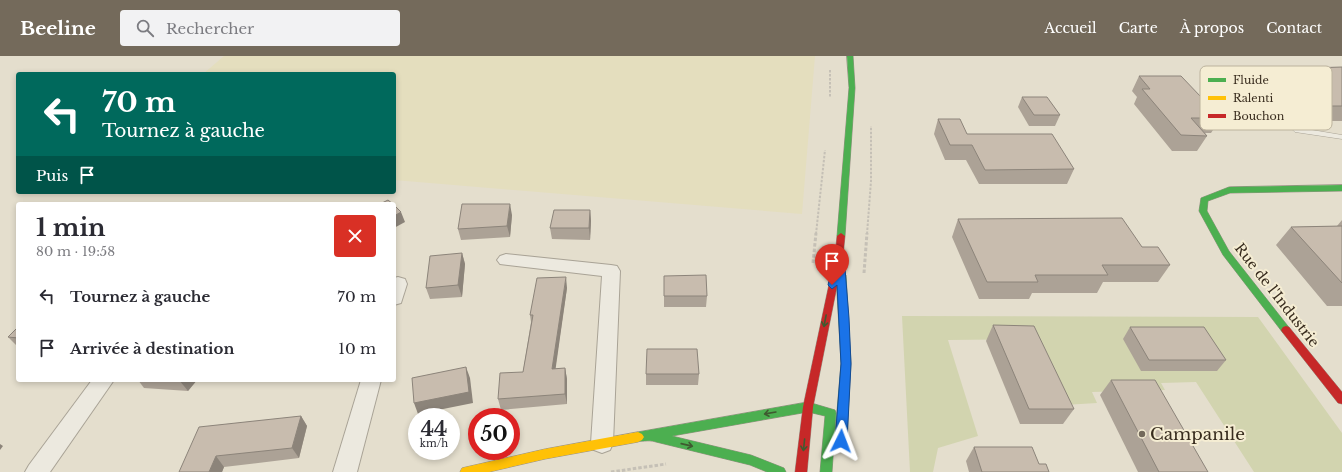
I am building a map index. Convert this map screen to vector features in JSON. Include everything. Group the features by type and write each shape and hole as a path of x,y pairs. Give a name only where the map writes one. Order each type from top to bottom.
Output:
{"main road":[{"path":"801,472 808,407 839,256 852,88 850,56"},
{"name":"Rue de l'Industrie","path":"1342,188 1229,190 1204,200 1203,211 1226,253 1342,400"},
{"path":"839,256 846,364 841,441"},
{"path":"466,472 545,454 808,407 830,413 826,472"},
{"path":"649,436 751,460 780,472"}],"street":[{"path":"506,260 611,271 602,444"},
{"path":"37,472 103,382"},
{"path":"345,472 370,382"}],"lane":[{"path":"1298,130 1342,137"}],"path":[{"path":"863,281 871,181 870,119"},
{"path":"611,472 664,464 671,465"}],"shaded area":[{"path":"224,56 815,56 802,214 396,180 396,72 205,72"}],"green space":[{"path":"902,316 1258,317 1342,433 1342,472 1254,472 1196,382 1161,383 1165,390 1092,392 1097,403 1064,405 1031,339 948,340 978,436 938,448 933,472 910,472"}],"building":[{"path":"1332,67 1342,67 1342,106 1332,106"},
{"path":"1139,76 1181,76 1200,96 1200,118 1191,118 1200,130 1207,136 1181,135 1142,89 1150,89"},
{"path":"1022,97 1047,97 1060,115 1034,115"},
{"path":"938,119 960,119 967,134 1052,134 1074,169 985,170 972,145 950,145"},
{"path":"462,204 510,204 507,226 458,229"},
{"path":"396,207 401,212 396,215"},
{"path":"554,210 590,210 589,228 550,228"},
{"path":"1122,218 1142,247 1158,247 1170,265 1102,265 1108,275 1035,275 1038,282 987,282 958,219"},
{"path":"1342,226 1342,283 1291,227"},
{"path":"462,253 458,285 426,288 430,256"},
{"path":"706,275 707,296 664,296 664,276"},
{"path":"566,277 552,369 565,368 565,394 498,399 500,373 523,372 533,315 530,315 537,278"},
{"path":"993,325 1034,326 1074,409 1029,409"},
{"path":"1130,327 1204,327 1226,360 1149,360"},
{"path":"16,329 16,338 8,337"},
{"path":"647,349 697,349 699,374 646,374"},
{"path":"466,367 469,392 414,403 412,378"},
{"path":"1111,380 1155,380 1208,472 1159,472"},
{"path":"301,416 292,448 216,456 209,472 179,472 199,427"},
{"path":"974,447 1032,447 1039,464 1046,464 1049,472 982,472"}],"traffic: fast":[{"path":"841,236 852,88 850,56"},
{"path":"1286,330 1226,253 1203,211 1204,200 1229,190 1342,188"},
{"path":"841,275 846,363 841,435"},
{"path":"638,437 808,407 831,413 826,472"},
{"path":"656,437 751,460 780,472"}],"traffic: slow":[{"path":"466,472 545,454 638,437"}],"traffic: jam":[{"path":"801,472 808,407 839,256 841,236"},
{"path":"1286,330 1342,400"}],"place":[{"name":"Campanile","path":"1142,434"}],"route":[{"path":"832,285 839,256 846,364 841,441"}]}
